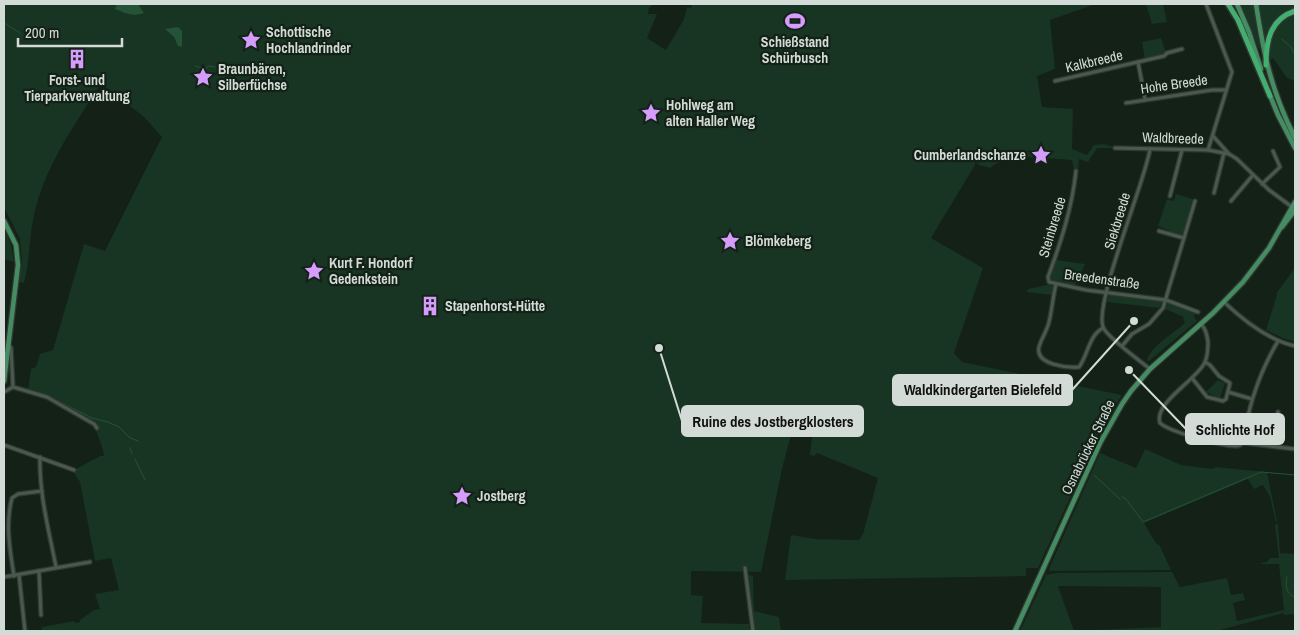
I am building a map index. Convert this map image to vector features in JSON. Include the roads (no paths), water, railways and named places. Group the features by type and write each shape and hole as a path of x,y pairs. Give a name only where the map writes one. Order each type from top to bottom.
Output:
{"highway":[{"path":"1228,4 1238,20 1270,96"},
{"path":"1266,65 1266,47 1271,30 1281,18 1295,10"}],"main road":[{"path":"1237,4 1252,41 1270,96 1295,148"},
{"path":"1256,4 1266,65 1278,102 1295,138"},
{"name":"Osnabrücker Straße","path":"1015,631 1100,443 1131,390 1224,302 1254,268 1294,209 1295,202"},
{"path":"4,221 14,239 18,258 6,334 8,344 4,381"}],"street":[{"path":"1206,4 1232,72 1208,150"},
{"name":"Kalkbreede","path":"1055,81 1164,56 1167,53 1182,50"},
{"name":"Kalkbreede","path":"1138,62 1146,99"},
{"name":"Hohe Breede","path":"1126,103 1212,90 1226,90"},
{"name":"Waldbreede","path":"1213,136 1229,154"},
{"name":"Waldbreede","path":"1115,148 1224,152 1237,159 1262,184 1294,209"},
{"name":"Siekbreede","path":"1103,328 1102,319 1106,292 1150,149"},
{"path":"1170,196 1182,150"},
{"path":"1262,184 1280,167 1273,151"},
{"path":"1214,193 1224,152"},
{"name":"Steinbreede","path":"1056,284 1048,282 1048,277 1071,205 1076,171"},
{"path":"1231,201 1253,175"},
{"path":"1122,346 1132,334 1144,327 1163,308 1195,201"},
{"path":"1159,231 1184,238"},
{"name":"Breedenstraße","path":"1103,328 1096,333 1079,367 1061,366 1051,363 1044,360 1038,351 1049,323 1056,284 1166,300 1198,312"},
{"path":"1224,302 1258,329 1278,341 1295,346"},
{"path":"1201,324 1206,330 1207,339 1208,351 1205,362 1162,408 1158,415 1160,423 1212,442 1237,446 1243,443 1295,449"},
{"path":"1103,328 1150,370"},
{"path":"1243,443 1252,399 1262,370 1278,341"},
{"path":"8,344 10,348 13,387"},
{"path":"1191,378 1205,395 1225,401 1230,383 1219,376 1205,362"},
{"path":"4,392 13,387 47,397 94,424 97,428"},
{"path":"1228,392 1252,399"},
{"path":"1275,446 1278,412"},
{"path":"4,445 74,470"},
{"path":"40,457 42,491 56,567"},
{"path":"25,631 8,536 9,517 12,498 18,494 42,491"},
{"path":"4,577 90,562"},
{"path":"745,568 753,631"},
{"path":"38,572 41,615"}],"waterway":[{"path":"4,22 21,34"},
{"path":"1282,39 1292,48 1295,54"},
{"path":"195,66 206,69 208,66 215,67"},
{"path":"46,395 92,418 119,427 130,438 138,441"},
{"path":"130,448 132,454"},
{"path":"135,459 145,480"},
{"path":"1122,497 1126,499 1143,522 1261,472 1295,475"},
{"path":"1094,475 1120,499"},
{"path":"1287,577 1287,589 1295,597"}],"place":[{"name":"Schießstand Schürbusch","path":"795,21"},
{"name":"Schottische Hochlandrinder","path":"251,40"},
{"name":"Forst- und Tierparkverwaltung","path":"77,59"},
{"name":"Braunbären, Silberfüchse","path":"203,77"},
{"name":"Hohlweg am alten Haller Weg","path":"651,113"},
{"name":"Cumberlandschanze","path":"1041,155"},
{"name":"Blömkeberg","path":"730,241"},
{"name":"Kurt F. Hondorf Gedenkstein","path":"314,271"},
{"name":"Stapenhorst-Hütte","path":"430,306"},
{"name":"Waldkindergarten Bielefeld","path":"1134,321"},
{"name":"Ruine des Jostbergklosters","path":"659,348"},
{"name":"Schlichte Hof","path":"1129,370"},
{"name":"Jostberg","path":"462,496"}]}
